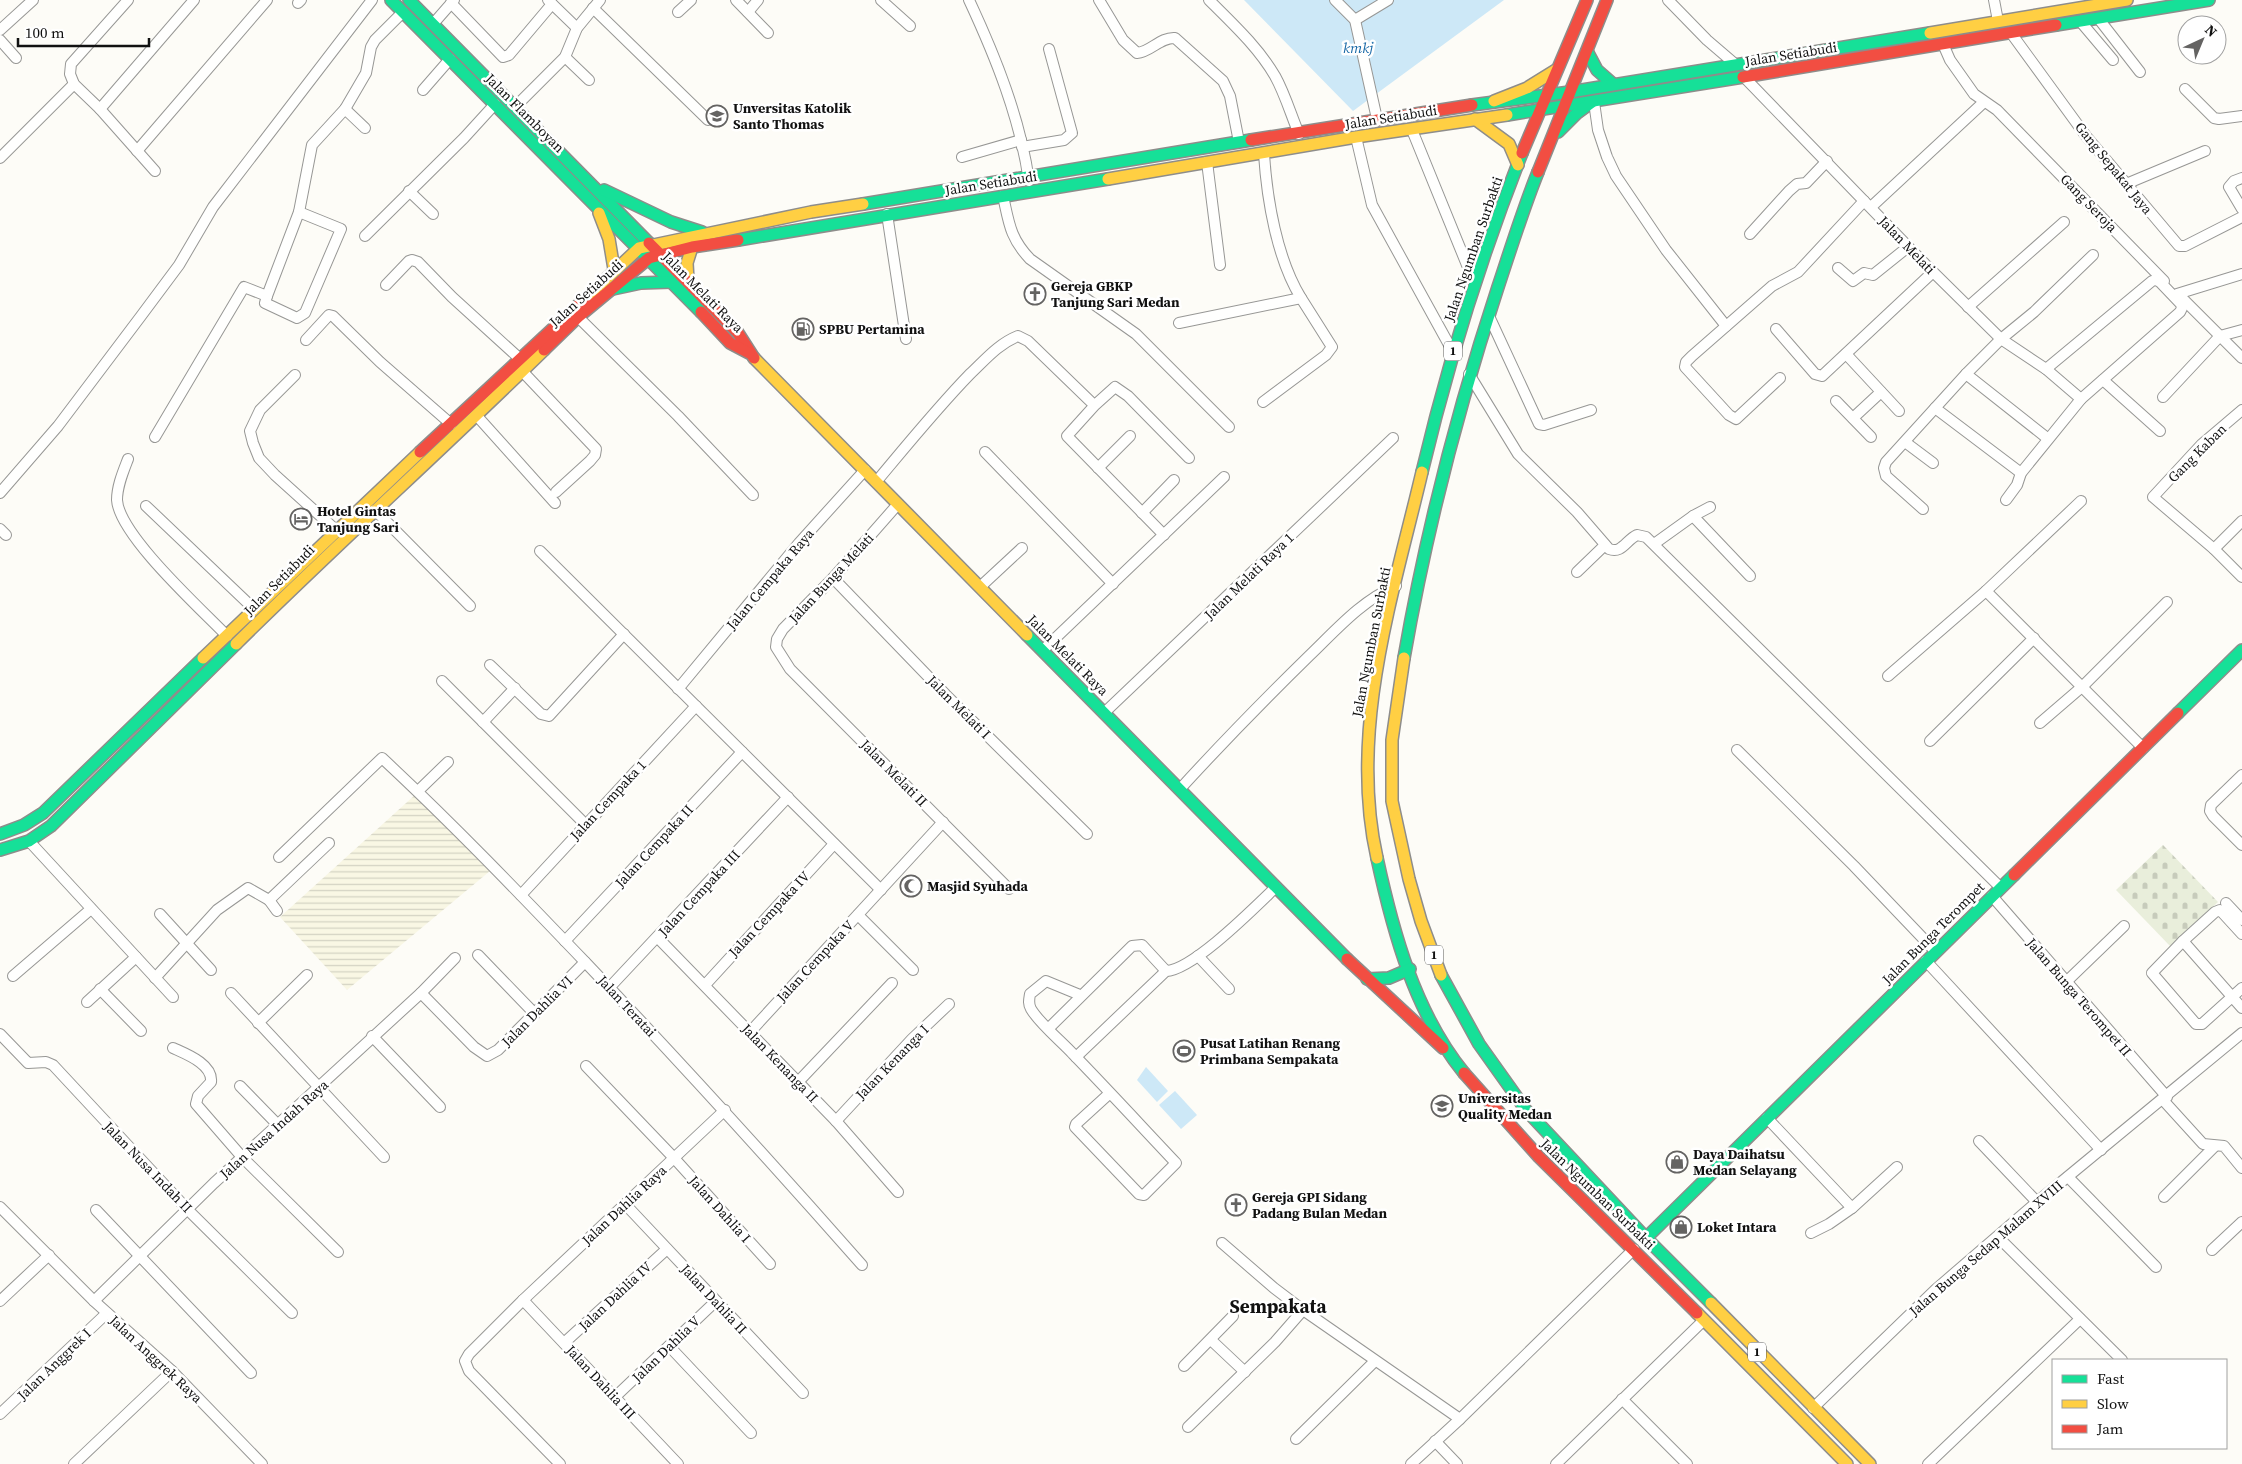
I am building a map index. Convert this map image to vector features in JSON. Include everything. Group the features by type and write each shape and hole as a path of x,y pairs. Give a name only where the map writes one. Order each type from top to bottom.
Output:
{"main road":[{"name":"Jalan Flamboyan","path":"391,0 639,248"},
{"name":"Jalan Flamboyan","path":"409,0 651,244"},
{"name":"1","path":"1547,94 1587,0"},
{"name":"1","path":"1565,106 1607,0"},
{"name":"Jalan Setiabudi","path":"0,834 24,825 43,813 254,609 519,358 639,248 705,232 811,212 1298,134 1377,119 1494,101 1570,92 1998,21 2094,3 2127,0"},
{"name":"Jalan Setiabudi","path":"0,850 28,841 51,826 314,566 477,416 578,317 649,258 692,247 814,229 887,214 1264,154 1356,137 1593,102 2011,33 2098,18 2152,5 2209,0"},
{"path":"1890,39 1893,52"},
{"path":"1587,51 1597,71 1605,80 1613,84"},
{"path":"1494,101 1527,88 1556,70"},
{"name":"Jalan Ngumban Surbakti","path":"1547,94 1477,275 1453,352 1434,421 1381,654 1368,738 1368,794 1379,862 1394,924 1420,997 1451,1055 1521,1139 1634,1249 1847,1464"},
{"path":"1551,140 1577,113 1593,102"},
{"name":"Jalan Ngumban Surbakti","path":"1565,106 1528,196 1469,374 1447,456 1413,606 1392,740 1392,801 1409,879 1443,979 1479,1044 1526,1110 1646,1238 1812,1408 1870,1464"},
{"path":"1475,119 1509,144 1518,166"},
{"path":"536,145 544,135"},
{"path":"1264,139 1264,154"},
{"path":"592,184 665,220 705,232"},
{"path":"596,205 609,239 614,269"},
{"path":"811,212 814,229"},
{"name":"Jalan Melati Raya","path":"651,244 738,333 749,353 980,588 1367,979 1451,1055"},
{"path":"688,281 687,263 692,247"},
{"name":"Jalan Melati Raya","path":"639,248 730,343 749,353"},
{"path":"611,290 641,283 671,282"},
{"path":"1393,602 1413,606"},
{"name":"Jalan Bunga Terompet","path":"1646,1238 2242,650"},
{"path":"1367,979 1390,978 1410,969"}],"street":[{"path":"0,30 33,0"},
{"path":"128,0 71,64 70,74 74,84 100,109 155,171"},
{"path":"100,109 194,0"},
{"path":"137,151 267,0"},
{"path":"0,493 42,446 188,252 213,207 372,0"},
{"path":"678,12 691,0"},
{"path":"736,0 768,33"},
{"path":"748,12 758,0"},
{"path":"881,0 910,26"},
{"path":"969,0 995,56 1022,143 1031,192"},
{"path":"1099,0 1123,40 1137,52 1143,52 1166,38 1175,38 1223,81 1230,96 1239,142"},
{"path":"1209,0 1265,60 1276,78 1298,134"},
{"path":"1335,0 1355,20 1377,119"},
{"path":"1355,20 1388,0"},
{"path":"1668,0 1707,40 1736,64"},
{"path":"1994,0 1998,21"},
{"path":"433,24 453,2 503,57 509,55 550,2 577,28"},
{"path":"515,107 565,57 577,28 596,4 708,120"},
{"path":"299,212 341,229 305,313 297,318 265,303 299,212 312,145 345,110 366,74 371,47 375,40 403,12"},
{"path":"2098,18 2140,72"},
{"path":"2080,21 2113,60"},
{"name":"Gang Sepakat Jaya","path":"2011,33 2086,136 2182,247 2242,215"},
{"path":"0,40 16,58"},
{"name":"Gang Seroja","path":"1943,44 1950,60 1974,94 1997,110 2242,358"},
{"path":"962,157 1022,143 1064,140 1072,133 1049,49"},
{"path":"565,57 589,80"},
{"path":"424,90 450,59"},
{"name":"Jalan Melati","path":"1744,77 1908,247 2001,340 2046,369 2081,399"},
{"path":"0,158 74,84"},
{"path":"2185,88 2214,118 2242,116"},
{"path":"1593,102 1598,130 1616,176 1666,250 1726,326"},
{"path":"1780,378 1739,418 1734,418 1685,367 1692,356 1772,286 1798,272 1867,204 1984,102"},
{"path":"365,236 464,138 495,104"},
{"path":"345,110 366,128"},
{"path":"1412,130 1467,265 1477,275"},
{"path":"1356,137 1372,205 1453,352"},
{"path":"2126,184 2205,151"},
{"path":"1263,402 1326,355 1332,347 1301,298 1281,252 1268,194 1264,154"},
{"path":"1750,234 1789,191 1797,184 1806,182 1827,161"},
{"path":"1207,162 1220,265"},
{"path":"2242,178 2234,181 2229,187 2242,215"},
{"path":"409,191 433,214"},
{"path":"1003,196 1016,244 1030,259 1136,334 1229,427"},
{"path":"887,214 906,339"},
{"path":"1968,307 2064,222"},
{"path":"1838,268 1853,281 1864,273 1873,274 1908,247"},
{"path":"1923,509 1886,476 1884,468 1966,374 2001,340 2034,312 2093,254"},
{"path":"386,285 409,261 418,262 452,297 519,358"},
{"path":"1776,328 1817,376 1824,375 1933,272"},
{"path":"2177,294 2242,274"},
{"path":"2006,500 2017,485 2021,473 2081,399 2182,308 2181,304 2156,280 2152,281 2046,369"},
{"path":"155,436 244,286 267,296"},
{"path":"1179,323 1301,298"},
{"path":"306,340 329,315 333,316 380,362 451,424"},
{"path":"1489,315 1539,424 1544,425 1591,410"},
{"path":"578,317 678,416 752,495"},
{"path":"2163,397 2220,336 2242,330"},
{"path":"876,482 943,402 990,355 1005,342 1018,336 1028,341 1091,402"},
{"path":"1846,354 1899,411"},
{"path":"523,372 596,450 595,455 590,461 556,492"},
{"path":"295,374 266,402 255,418 250,432 259,458 337,531"},
{"path":"1469,374 1518,454 1577,512 1608,549 1617,551 1637,535 1646,537 1654,544 1693,516 1710,507"},
{"path":"1966,374 2048,438"},
{"path":"2103,380 2160,431"},
{"path":"1164,535 1067,436 1095,405 1115,387 1128,396 1189,458"},
{"path":"1853,418 1881,392"},
{"path":"1836,401 1871,437"},
{"path":"1935,408 2021,473"},
{"name":"Gang Kaban","path":"2214,549 2153,497 2202,444 2242,410"},
{"path":"477,416 555,503"},
{"path":"1098,468 1130,436"},
{"name":"Jalan Melati Raya 1","path":"1104,713 1393,438"},
{"path":"1905,442 1933,463"},
{"path":"985,452 1113,584"},
{"path":"128,460 118,491 117,501 121,516 135,538 158,565 227,636"},
{"name":"Jalan Cempaka Raya","path":"678,688 799,543 865,470"},
{"path":"1043,650 1224,477"},
{"path":"1142,513 1174,480"},
{"path":"1888,676 1986,591 2081,501"},
{"name":"Jalan Bunga Melati","path":"780,655 776,647 777,639 783,629 833,578 898,504"},
{"path":"146,506 254,609"},
{"path":"376,510 470,606"},
{"path":"1693,516 1750,576"},
{"path":"2242,521 2214,549 2242,577"},
{"name":"Jalan Bunga Terompet II","path":"1654,544 1996,892 2066,982 2203,1144 2224,1146 2242,1168"},
{"path":"1577,572 1605,545"},
{"path":"980,588 1022,548"},
{"path":"540,551 881,890"},
{"name":"Jalan Melati I","path":"833,578 946,695 1087,834"},
{"path":"1180,789 1229,735 1343,623 1376,594 1396,586"},
{"path":"1986,591 2143,748"},
{"path":"2040,723 2083,686 2167,602"},
{"path":"490,665 541,714 549,716 624,634"},
{"path":"1930,741 2034,638"},
{"name":"Jalan Melati II","path":"780,655 790,669 1009,888"},
{"path":"442,681 585,824"},
{"path":"483,722 515,688"},
{"name":"Jalan Cempaka 1","path":"521,895 696,706"},
{"path":"1737,750 1854,866 1936,952"},
{"name":"Jalan Cempaka II","path":"565,941 742,752"},
{"name":"Jalan Teratai","path":"279,857 382,758 418,791 585,962 725,1110 862,1265"},
{"path":"418,791 448,762"},
{"path":"2242,775 2211,805 2210,811 2242,844"},
{"name":"Jalan Cempaka III","path":"609,988 658,938 788,797"},
{"name":"Jalan Cempaka V","path":"750,1032 943,822"},
{"path":"28,841 173,997"},
{"path":"269,900 329,843"},
{"name":"Jalan Cempaka IV","path":"704,985 834,844"},
{"path":"1076,1057 1166,971 1173,970 1198,956 1276,887"},
{"path":"154,978 217,910 248,888 269,900 278,911"},
{"path":"2226,903 2242,920"},
{"path":"13,976 91,909"},
{"path":"2242,934 2220,910 2215,912 2153,970 2152,976 2198,1025 2242,988"},
{"path":"160,914 211,970"},
{"path":"858,915 913,970"},
{"path":"2066,982 2124,926"},
{"name":"Jalan Kenanga II","path":"658,938 836,1121 898,1192"},
{"path":"2183,941 2242,1008"},
{"path":"1049,1028 1132,946 1142,945 1166,971"},
{"path":"478,955 535,1014"},
{"path":"1198,956 1229,989"},
{"path":"86,1002 136,958"},
{"name":"Jalan Nusa Indah Raya","path":"94,1301 187,1209 277,1124 319,1088 372,1036 421,993 455,958"},
{"path":"1926,961 2101,1150"},
{"name":"Jalan Dahlia VI","path":"421,993 474,1047 487,1056 498,1050 585,962"},
{"path":"258,1023 307,975"},
{"path":"1080,996 1046,982 1030,994 1028,1003 1032,1011 1049,1028 1176,1163 1144,1195 1139,1194 1076,1127 1076,1124 1110,1093"},
{"path":"798,1082 892,983"},
{"path":"100,989 141,1032"},
{"path":"231,993 384,1157"},
{"name":"Jalan Kenanga I","path":"836,1121 912,1039 949,1004"},
{"name":"Jalan Bunga Sedap Malam XVIII","path":"1812,1408 1935,1290 2037,1202 2242,1033"},
{"name":"Jalan Nusa Indah II","path":"0,1034 28,1063 46,1062 53,1065 187,1209 292,1313"},
{"path":"372,1036 440,1107"},
{"path":"173,1048 203,1065 210,1072 211,1082 198,1096 196,1104 242,1157 338,1252"},
{"name":"Jalan Dahlia I","path":"586,1066 674,1158 770,1264"},
{"path":"240,1086 277,1124"},
{"name":"Jalan Dahlia Raya","path":"560,1464 469,1371 465,1361 468,1354 725,1110"},
{"path":"1766,1118 1852,1208"},
{"path":"1979,1141 2037,1202"},
{"path":"2164,1197 2215,1146"},
{"path":"1811,1233 1829,1224 1852,1208 1897,1167"},
{"path":"2068,1177 2156,1267"},
{"name":"Jalan Dahlia II","path":"625,1204 803,1393"},
{"name":"Jalan Anggrek Raya","path":"0,1207 94,1301 172,1371 262,1464"},
{"path":"96,1210 251,1373"},
{"path":"2212,1250 2242,1222"},
{"path":"1998,1237 2121,1359"},
{"path":"1222,1243 1274,1288 1303,1310 1460,1419"},
{"name":"Jalan Dahlia IV","path":"564,1343 667,1249"},
{"path":"1411,1464 1460,1419 1634,1249"},
{"path":"0,1301 49,1255"},
{"name":"Jalan Dahlia III","path":"523,1300 678,1464"},
{"name":"Jalan Dahlia V","path":"615,1397 716,1301"},
{"path":"1188,1427 1245,1372 1303,1310"},
{"name":"Jalan Anggrek I","path":"0,1414 107,1313"},
{"path":"1184,1366 1233,1316"},
{"path":"1928,1464 2080,1319"},
{"path":"1558,1463 1704,1320"},
{"path":"1211,1340 1245,1372"},
{"path":"669,1346 751,1433"},
{"path":"1296,1439 1375,1361"},
{"path":"74,1464 172,1371"},
{"path":"1622,1400 1687,1464"},
{"path":"1435,1441 1457,1464"}],"shaded area":[{"path":"416,794 490,871 347,990 280,917"}],"green space":[{"path":"2163,845 2218,902 2171,947 2116,890"}],"water":[{"name":"kmkj","path":"1244,0 1504,0 1353,111"},
{"path":"1146,1067 1168,1091 1157,1102 1137,1080"},
{"path":"1175,1091 1197,1115 1181,1129 1159,1105"}],"traffic: fast":[{"path":"391,0 701,312"},
{"path":"409,0 649,243"},
{"path":"2056,25 2209,0"},
{"path":"1472,105 1570,92 1930,33"},
{"path":"1587,51 1597,70 1613,84"},
{"path":"1507,115 1743,77"},
{"path":"1558,132 1577,113 1592,102"},
{"path":"863,204 1251,140"},
{"path":"1422,472 1466,311 1522,153"},
{"path":"1404,658 1422,564 1456,424 1483,333 1522,214 1538,172"},
{"path":"738,240 1108,179"},
{"path":"604,190 671,222 702,232"},
{"path":"613,289 641,283 671,282"},
{"path":"1027,635 1347,959"},
{"path":"0,850 29,841 51,826 236,644"},
{"path":"2178,713 2242,650"},
{"path":"0,834 24,825 43,813 203,658"},
{"path":"1377,858 1390,914 1408,971 1432,1024 1447,1050 1464,1073"},
{"path":"1646,1238 2014,875"},
{"path":"1367,979 1389,978 1410,969"},
{"path":"1441,975 1479,1044 1526,1110 1646,1238 1711,1303"}],"traffic: slow":[{"path":"1930,33 2127,0"},
{"path":"1494,101 1527,88 1556,70"},
{"path":"1108,179 1356,137 1507,115"},
{"path":"1475,119 1509,144 1518,165"},
{"path":"586,298 639,248 811,212 863,204"},
{"path":"599,213 609,239 614,269"},
{"path":"688,281 687,263 692,247"},
{"path":"236,644 544,350"},
{"path":"754,358 1027,635"},
{"path":"203,658 420,452"},
{"path":"1377,858 1369,810 1368,761 1371,712 1387,614 1422,472"},
{"path":"1404,658 1392,740 1392,801 1409,879 1421,921 1441,975"},
{"path":"1711,1303 1870,1464"},
{"path":"1697,1313 1847,1464"}],"traffic: jam":[{"path":"1522,153 1587,0"},
{"path":"1538,172 1607,0"},
{"path":"1743,77 2056,25"},
{"path":"1251,140 1472,105"},
{"path":"544,350 578,317 649,258 692,247 738,240"},
{"path":"649,243 738,333 754,358"},
{"path":"420,452 586,298"},
{"path":"701,312 730,343 749,353"},
{"path":"2014,875 2178,713"},
{"path":"1347,959 1443,1048"},
{"path":"1464,1073 1539,1157 1697,1313"}],"place":[{"name":"Unversitas Katolik Santo Thomas","path":"717,116"},
{"name":"Gereja GBKP Tanjung Sari Medan","path":"1035,294"},
{"name":"SPBU Pertamina","path":"803,329"},
{"name":"Hotel Gintas Tanjung Sari","path":"301,519"},
{"name":"Masjid Syuhada","path":"911,886"},
{"name":"Pusat Latihan Renang Primbana Sempakata","path":"1184,1051"},
{"name":"Universitas Quality Medan","path":"1442,1106"},
{"name":"Daya Daihatsu Medan Selayang","path":"1677,1162"},
{"name":"Gereja GPI Sidang Padang Bulan Medan","path":"1236,1205"},
{"name":"Loket Intara","path":"1681,1227"}],"district":[{"name":"Sempakata","path":"1278,1306"}]}
